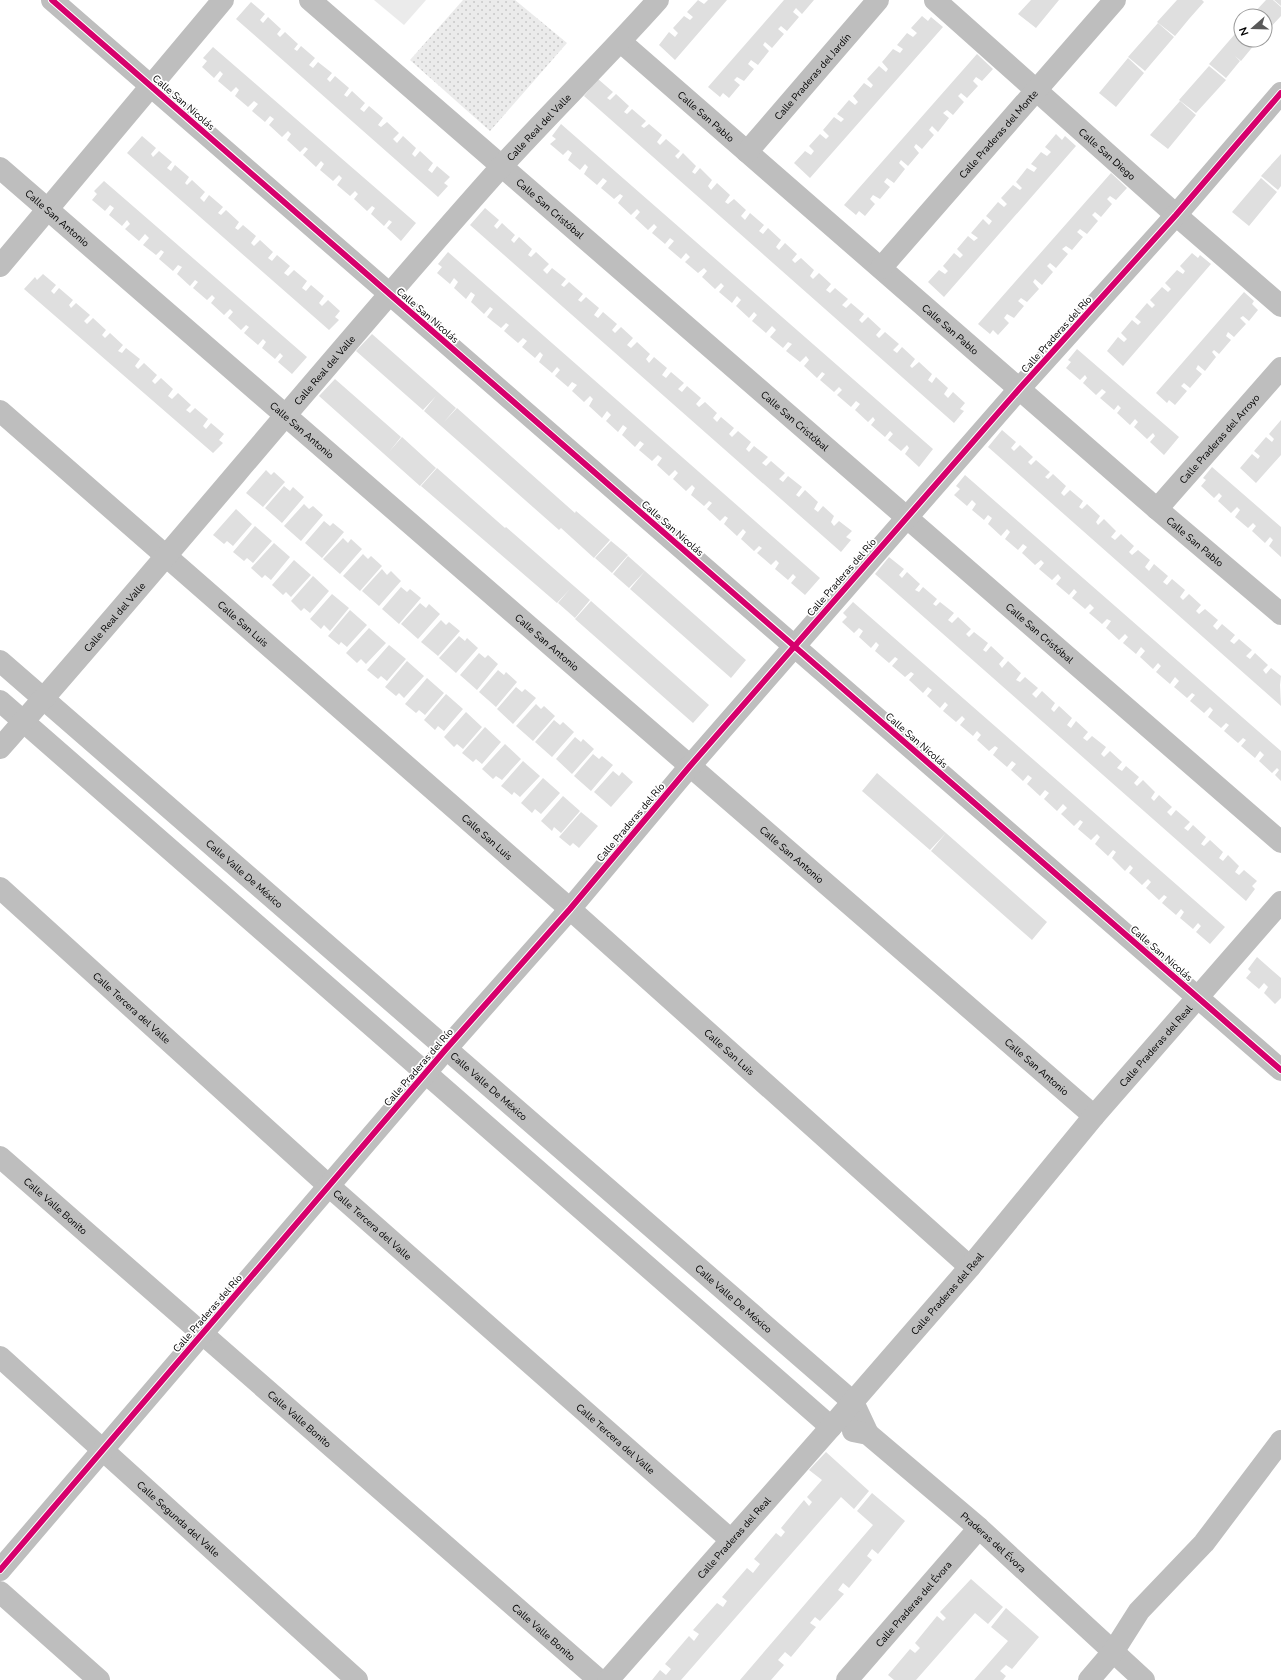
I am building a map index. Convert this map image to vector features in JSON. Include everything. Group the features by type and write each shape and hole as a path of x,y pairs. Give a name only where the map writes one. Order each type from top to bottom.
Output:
{"street":[{"name":"Calle San Nicolás","path":"52,0 1281,1070"},
{"path":"0,266 223,0"},
{"name":"Calle San Cristóbal","path":"310,0 1281,842"},
{"name":"Calle Real del Valle","path":"0,748 44,699 285,416 501,167 621,42 658,0"},
{"name":"Calle Praderas del Jardín","path":"747,152 878,0"},
{"name":"Calle San Diego","path":"935,0 1176,215 1281,306"},
{"name":"Calle Praderas del Monte","path":"881,268 1115,0"},
{"name":"Calle San Pablo","path":"621,42 1020,388 1157,509 1281,614"},
{"name":"Calle Praderas del Río","path":"0,1570 446,1048 570,909 690,766 794,646 1020,388 1176,215 1281,93"},
{"name":"Calle San Antonio","path":"0,168 1094,1116"},
{"name":"Calle Praderas del Arroyo","path":"1157,509 1281,368"},
{"name":"Calle San Luis","path":"0,412 570,909 970,1267"},
{"name":"Calle Valle De México","path":"0,661 853,1402 868,1434"},
{"path":"0,701 831,1427"},
{"name":"Calle Tercera del Valle","path":"0,888 329,1186 731,1540"},
{"name":"Calle Praderas del Real","path":"608,1680 970,1267 1094,1116 1281,902"},
{"name":"Calle Valle Bonito","path":"0,1157 599,1680"},
{"name":"Calle Segunda del Valle","path":"0,1357 357,1680"},
{"name":"Praderas del Évora","path":"831,1427 868,1434 979,1528 1144,1680"},
{"path":"1089,1680 1113,1652 1139,1610 1204,1543 1281,1441"},
{"name":"Calle Praderas del Évora","path":"847,1680 979,1528"},
{"path":"0,1592 99,1680"}],"shaded area":[{"path":"374,0 426,0 404,25"},
{"path":"463,0 515,0 567,43 490,131 410,60"}],"building":[{"path":"698,0 704,4 708,0 727,0 675,60 659,45 669,32 675,37 678,33 673,28 684,16 690,20 693,17 687,12"},
{"path":"784,0 814,0 802,14 796,8 793,12 799,17 787,31 781,26 778,29 784,34 772,48 765,42 763,45 769,51 758,65 751,60 748,64 754,69 744,81 737,77 734,80 740,85 729,98 723,93 720,97 708,87"},
{"path":"1031,0 1059,0 1036,28 1018,14"},
{"path":"1177,0 1202,0 1204,2 1175,36 1157,22"},
{"path":"1266,0 1273,0 1281,7 1281,16 1273,24 1273,8 1258,8"},
{"path":"1274,0 1281,0 1281,6"},
{"path":"251,2 265,14 260,20 263,23 268,17 281,29 277,34 280,37 285,32 298,44 294,49 297,51 301,46 315,58 309,65 313,68 318,62 332,73 327,79 330,82 335,76 349,88 344,95 347,97 352,91 365,103 360,109 364,112 369,106 383,118 378,125 381,127 387,122 399,133 393,139 397,143 403,136 416,148 412,154 415,157 420,151 433,163 428,170 432,173 437,166 450,177 444,183 448,186 438,197 236,19"},
{"path":"922,16 928,21 931,17 943,27 810,178 794,163 805,151 811,155 814,151 809,146 820,134 826,139 829,136 823,130 834,117 841,122 844,119 837,114 849,100 855,105 858,102 853,96 864,83 871,88 873,85 867,79 879,66 886,72 888,69 882,62 893,49 900,53 903,49 897,45 907,33 913,37 917,33 911,28"},
{"path":"1158,23 1174,37 1145,71 1128,57"},
{"path":"1233,36 1233,48 1252,48 1241,61 1235,56 1240,61 1226,78 1209,64"},
{"path":"213,47 416,223 401,241 387,228 392,222 389,220 384,226 371,214 375,208 372,206 367,211 354,199 358,194 355,191 350,196 337,185 342,178 339,175 333,181 320,170 324,164 321,161 316,167 303,155 308,149 305,147 300,152 287,140 291,134 288,131 282,137 269,125 274,119 270,116 265,122 252,111 258,104 254,101 248,107 235,96 239,90 236,87 231,92 218,81 223,74 220,71 214,78 202,67 207,61 203,58"},
{"path":"977,54 993,69 982,81 976,77 973,81 978,86 967,98 961,93 958,96 964,102 953,115 947,110 943,113 949,118 938,132 932,126 929,130 934,135 922,149 916,144 914,147 919,153 908,166 901,160 899,163 905,169 894,183 887,178 884,182 890,187 880,199 873,195 870,199 875,204 865,216 859,211 856,215 844,205"},
{"path":"1128,58 1144,73 1116,107 1099,93"},
{"path":"1209,66 1226,80 1196,113 1179,100"},
{"path":"598,79 613,92 607,98 610,100 616,94 629,106 624,112 627,114 632,109 646,121 641,126 644,128 649,124 662,135 657,142 660,145 666,139 680,151 675,156 678,159 683,153 696,166 692,172 695,174 700,168 712,180 708,186 711,190 717,183 730,195 725,202 728,204 734,199 746,210 741,216 745,220 750,213 764,225 759,231 763,234 768,228 781,240 776,247 779,250 785,243 797,254 792,260 795,263 801,258 814,270 810,276 813,279 819,273 831,284 826,290 830,293 835,288 848,299 842,305 846,308 851,303 864,314 859,320 862,323 868,317 881,329 876,335 879,338 885,332 899,344 893,350 897,353 902,347 915,359 910,366 912,368 919,362 932,374 928,380 932,383 936,377 948,388 944,394 948,398 953,392 965,403 960,409 964,411 954,423 584,96"},
{"path":"1180,101 1196,115 1168,149 1150,135"},
{"path":"561,124 933,449 919,467 905,454 909,448 907,445 901,451 888,440 893,434 890,431 885,437 871,425 875,420 873,417 868,422 855,410 860,404 856,401 851,407 837,395 842,390 839,387 834,392 820,380 825,374 822,372 817,378 804,366 809,360 806,356 800,362 786,351 792,344 788,342 783,348 770,337 776,330 772,326 766,333 752,321 757,315 754,312 749,318 736,306 741,300 737,296 732,303 719,292 724,286 721,283 715,289 702,277 707,271 704,268 698,273 685,262 690,257 686,253 681,259 668,248 674,241 670,238 665,244 652,233 657,227 654,224 648,230 635,218 640,212 637,209 631,215 618,203 623,196 620,194 614,199 601,188 607,181 603,178 597,185 584,174 588,167 585,164 580,170 568,160 572,153 568,150 563,155 550,144 556,139 552,136"},
{"path":"1056,134 1062,140 1065,136 1076,146 944,297 928,282 939,270 945,274 948,271 943,266 954,253 960,258 963,255 957,249 968,236 974,241 978,238 971,233 983,219 989,225 992,221 986,216 998,202 1004,207 1007,204 1001,198 1013,185 1020,190 1022,188 1016,182 1027,168 1034,172 1037,168 1031,164 1041,152 1047,156 1051,152 1045,147"},
{"path":"142,136 156,148 151,154 153,157 159,151 172,162 167,168 171,171 175,165 189,177 185,183 187,185 192,180 205,192 200,198 204,202 209,195 223,207 218,213 221,215 226,210 239,222 235,228 238,230 243,225 256,236 251,243 254,246 260,240 273,252 268,258 272,261 277,255 290,266 284,273 288,276 294,270 307,281 302,288 306,291 311,285 324,296 319,303 322,306 328,300 340,311 335,317 339,320 329,330 127,153"},
{"path":"1281,154 1281,186 1278,190 1261,176"},
{"path":"1111,173 1127,188 1116,200 1110,196 1107,199 1112,204 1101,217 1095,212 1092,215 1098,221 1087,234 1080,229 1077,232 1083,237 1072,250 1066,246 1062,249 1068,254 1056,268 1050,263 1047,266 1053,272 1042,285 1035,279 1033,282 1039,289 1027,302 1021,298 1018,301 1024,306 1014,318 1007,314 1004,318 1009,323 998,335 993,330 990,334 978,324"},
{"path":"1261,178 1277,192 1249,226 1232,212"},
{"path":"104,181 307,357 292,374 278,362 283,356 280,353 275,359 262,348 266,342 263,339 258,345 244,333 249,327 246,325 241,330 228,318 233,312 230,309 224,315 211,303 215,298 212,295 207,300 193,288 198,282 195,280 190,286 177,274 182,267 178,265 173,271 159,259 164,252 161,250 156,255 143,245 149,238 145,234 139,241 125,229 130,224 127,220 122,226 109,215 114,208 110,205 105,211 92,200 97,194 94,191"},
{"path":"485,208 499,220 494,226 497,229 502,223 515,235 511,240 514,243 519,237 532,249 528,255 531,257 536,252 549,264 543,270 547,274 552,268 566,279 561,285 564,287 569,282 583,294 578,300 581,302 586,297 599,308 594,315 598,318 603,312 617,324 612,330 615,333 621,327 633,338 627,345 631,348 637,342 650,354 646,359 649,363 654,357 667,368 662,375 666,378 671,372 684,383 678,389 682,392 687,386 701,398 696,404 699,407 705,402 717,413 713,418 717,422 721,417 734,428 729,434 732,437 738,431 751,442 746,449 749,452 754,446 768,457 762,463 766,466 771,461 785,473 779,479 783,482 788,476 802,487 796,495 799,497 805,490 818,502 814,509 818,512 823,506 834,516 831,522 834,526 839,521 852,531 846,537 851,540 841,552 470,225"},
{"path":"448,252 820,578 805,595 791,583 796,577 793,574 788,580 775,569 779,563 776,560 771,565 757,553 762,548 759,546 754,551 741,539 746,532 743,529 737,536 724,524 728,518 725,516 720,521 707,509 712,503 709,501 704,506 691,495 695,488 692,485 686,491 673,479 678,473 675,470 669,476 657,465 662,458 658,455 652,461 639,450 644,444 640,441 635,447 622,435 627,428 623,425 618,432 606,421 611,415 607,411 602,418 589,406 593,399 590,396 584,402 572,391 577,385 572,382 568,387 555,376 560,370 557,367 552,373 539,362 543,355 540,352 535,358 522,347 527,341 523,338 518,343 504,331 509,325 506,323 501,328 487,317 493,309 490,307 484,314 471,302 475,295 471,292 466,299 454,288 458,282 454,278 450,284 437,273 442,267 438,264"},
{"path":"1192,253 1198,258 1200,255 1211,264 1123,366 1107,351 1118,337 1124,342 1127,339 1121,333 1132,320 1138,325 1141,322 1135,317 1147,303 1152,308 1155,305 1150,300 1162,287 1168,292 1171,289 1165,283 1177,270 1183,274 1185,271 1180,266"},
{"path":"43,274 56,285 51,291 54,294 59,288 73,300 69,305 71,308 76,303 90,315 84,321 87,324 93,318 106,330 102,335 105,338 110,333 123,345 118,351 122,353 126,348 140,359 135,366 138,369 144,363 157,375 152,381 155,384 161,378 173,389 168,396 172,399 178,393 191,405 186,410 190,413 195,408 208,419 203,426 206,429 211,423 224,434 219,440 223,443 213,453 24,289 35,277 37,280"},
{"path":"1244,292 1254,301 1252,304 1258,310 1249,321 1243,316 1240,318 1246,324 1234,337 1228,332 1226,336 1231,340 1219,354 1214,350 1212,352 1216,357 1205,371 1198,365 1196,369 1202,374 1190,388 1184,383 1181,386 1187,391 1175,405 1169,400 1167,403 1156,393"},
{"path":"372,334 456,408 444,422 457,408 575,513 576,511 610,540 594,558 561,528 559,530 424,411 436,396 423,410 356,351"},
{"path":"1077,349 1179,437 1164,455 1150,442 1155,436 1153,433 1147,439 1134,427 1138,422 1135,419 1130,425 1117,413 1121,408 1118,405 1114,410 1100,398 1106,392 1102,389 1096,395 1083,383 1087,378 1085,375 1080,380 1066,368 1071,362 1068,360"},
{"path":"335,379 401,437 389,452 402,437 436,468 420,486 319,396"},
{"path":"1281,420 1281,455 1256,483 1240,468 1252,454 1258,459 1260,456 1254,451 1266,437 1272,442 1274,439 1269,434"},
{"path":"1002,430 1016,442 1011,448 1014,451 1020,445 1033,457 1028,462 1031,465 1036,460 1050,472 1045,477 1048,479 1053,474 1066,486 1061,493 1064,496 1070,490 1083,501 1079,507 1082,509 1087,504 1100,516 1096,522 1098,525 1104,519 1116,531 1111,537 1115,540 1121,534 1134,546 1129,552 1132,555 1138,550 1150,560 1145,567 1149,571 1154,564 1168,576 1163,582 1167,585 1172,579 1185,590 1180,597 1183,600 1189,594 1201,605 1196,611 1199,614 1205,609 1218,620 1213,626 1217,630 1222,624 1235,635 1230,641 1234,644 1239,639 1252,650 1246,656 1250,659 1255,653 1268,665 1263,670 1266,674 1271,668 1281,676 1281,706 988,447"},
{"path":"1212,467 1281,527 1281,557 1269,546 1273,540 1270,537 1265,543 1252,531 1256,526 1253,523 1248,528 1235,517 1240,510 1237,507 1231,513 1218,501 1222,496 1219,493 1214,498 1201,486 1206,480 1203,478"},
{"path":"437,468 590,600 575,618 558,603 570,589 557,603 421,486"},
{"path":"266,470 271,475 274,472 285,482 263,507 246,493"},
{"path":"965,475 1281,751 1281,781 1275,775 1279,770 1277,768 1272,773 1259,761 1264,755 1260,751 1255,758 1241,746 1246,740 1243,738 1238,743 1224,731 1229,725 1226,723 1221,728 1208,717 1213,710 1210,707 1204,713 1190,701 1195,695 1192,693 1187,698 1174,687 1179,681 1175,677 1170,684 1156,672 1161,666 1158,663 1153,669 1140,657 1145,651 1141,647 1136,654 1123,643 1128,637 1125,634 1119,640 1106,628 1111,621 1107,619 1102,624 1089,613 1094,608 1090,604 1085,609 1072,598 1077,592 1074,589 1069,595 1056,584 1061,578 1058,574 1052,580 1039,569 1044,563 1041,560 1035,565 1022,553 1027,547 1023,544 1018,550 1005,539 1010,532 1007,529 1001,536 988,524 992,518 988,515 984,520 972,510 976,504 972,500 967,506 954,495 960,489 956,486"},
{"path":"284,486 290,491 293,487 304,497 282,523 265,508"},
{"path":"304,504 309,509 313,506 323,515 301,541 284,526"},
{"path":"236,509 252,524 233,546 227,541 224,544 213,535"},
{"path":"324,521 330,526 333,523 344,532 322,558 305,543"},
{"path":"255,526 272,541 253,563 247,558 244,561 233,552"},
{"path":"343,538 348,543 351,539 362,549 340,574 323,559"},
{"path":"611,541 628,555 612,573 595,558"},
{"path":"274,543 290,557 271,580 265,575 262,578 251,568"},
{"path":"363,554 368,559 371,556 382,566 360,591 343,576"},
{"path":"628,556 645,571 629,588 613,574"},
{"path":"889,557 904,569 899,575 902,578 907,572 920,584 915,590 919,592 923,587 937,599 933,604 936,606 940,602 954,613 948,620 952,623 958,617 971,629 966,634 969,637 974,632 988,643 983,650 986,652 991,646 1004,658 999,664 1002,668 1008,661 1021,673 1016,680 1020,682 1025,677 1038,688 1032,694 1036,698 1042,691 1055,703 1051,709 1054,712 1059,706 1072,718 1067,725 1071,728 1076,721 1088,732 1083,738 1087,741 1092,736 1106,747 1101,754 1104,757 1110,751 1122,762 1117,768 1122,771 1126,766 1139,777 1134,783 1137,786 1143,780 1155,792 1151,798 1154,801 1159,795 1172,807 1167,812 1171,816 1176,810 1190,822 1184,828 1188,831 1193,825 1206,837 1201,844 1204,846 1210,840 1223,852 1219,858 1223,861 1228,855 1239,866 1235,872 1239,875 1244,870 1257,881 1252,886 1255,889 1246,901 875,574"},
{"path":"294,560 311,575 291,597 286,592 283,595 272,585"},
{"path":"382,569 387,575 391,571 401,581 379,606 362,591"},
{"path":"645,571 746,660 731,678 630,589"},
{"path":"313,576 329,591 310,613 304,608 301,611 291,601"},
{"path":"401,587 407,592 410,589 421,598 399,624 382,609"},
{"path":"332,594 349,608 330,631 324,625 321,629 310,619"},
{"path":"591,601 709,705 693,723 575,619"},
{"path":"853,602 1225,927 1210,944 1196,932 1201,926 1198,923 1193,929 1180,918 1184,912 1181,909 1176,915 1162,903 1167,897 1164,895 1159,900 1146,888 1151,882 1148,879 1142,885 1129,873 1133,868 1130,865 1125,871 1112,858 1116,852 1113,850 1108,856 1095,844 1100,837 1097,834 1091,840 1078,829 1083,822 1080,820 1074,826 1061,814 1067,808 1063,804 1057,811 1044,799 1049,793 1045,790 1040,796 1027,784 1032,778 1028,775 1023,781 1011,770 1016,764 1012,761 1007,767 993,755 998,748 995,746 989,751 977,740 981,735 977,731 973,736 960,725 965,719 962,716 956,722 943,711 948,705 945,702 940,708 927,696 932,690 928,687 923,693 909,680 914,674 911,672 905,677 892,666 898,659 895,657 889,663 875,651 879,645 876,642 871,648 859,637 863,631 859,628 854,633 842,622 847,617 843,613"},
{"path":"420,603 426,608 429,604 440,614 418,639 401,624"},
{"path":"350,610 367,625 347,647 341,642 339,645 328,636"},
{"path":"441,620 446,625 449,622 460,631 438,656 421,642"},
{"path":"369,628 386,643 366,664 361,659 357,663 346,653"},
{"path":"459,636 465,641 467,638 478,648 456,673 439,658"},
{"path":"389,645 406,659 387,681 381,676 378,679 367,670"},
{"path":"479,653 485,658 488,655 498,664 477,690 460,675"},
{"path":"407,661 424,676 404,698 399,693 396,696 385,687"},
{"path":"498,670 504,675 506,672 517,682 496,707 479,692"},
{"path":"427,678 444,693 425,715 419,710 416,713 405,704"},
{"path":"516,687 522,692 525,689 536,698 513,724 497,709"},
{"path":"446,694 463,709 444,731 438,726 435,730 424,720"},
{"path":"536,704 541,709 544,706 555,716 533,741 516,726"},
{"path":"466,712 482,727 463,749 457,744 454,747 444,737"},
{"path":"554,720 560,725 563,722 574,732 552,757 535,742"},
{"path":"485,727 501,742 482,764 476,759 473,762 462,753"},
{"path":"575,737 581,742 583,739 594,749 572,774 556,759"},
{"path":"505,744 521,759 502,780 496,776 493,779 482,769"},
{"path":"593,754 599,759 602,756 613,765 591,791 574,776"},
{"path":"523,761 540,776 520,797 514,792 512,795 501,786"},
{"path":"613,771 619,776 622,772 633,782 611,807 594,792"},
{"path":"877,773 946,833 930,850 862,791"},
{"path":"543,778 560,793 541,814 535,809 532,813 521,803"},
{"path":"563,796 580,811 561,833 554,827 552,831 541,821"},
{"path":"581,812 598,826 579,848 573,843 570,846 559,837"},
{"path":"946,833 1047,922 1032,940 931,851"},
{"path":"1257,957 1281,978 1281,998 1275,1004 1264,993 1268,987 1264,983 1259,989 1246,978 1251,972 1248,969"},
{"path":"826,1452 869,1491 854,1509 841,1497 681,1680 652,1680 660,1670 666,1675 671,1669 665,1664 689,1636 694,1641 699,1634 693,1630 717,1603 723,1607 727,1601 722,1597 747,1568 753,1573 760,1564 754,1559 776,1533 781,1537 785,1532 781,1528 804,1500 809,1506 812,1502 807,1497 822,1480 809,1470"},
{"path":"872,1493 905,1521 878,1554 872,1549 867,1556 872,1560 849,1588 843,1583 838,1590 844,1594 820,1621 815,1617 810,1623 816,1627 791,1657 785,1652 778,1660 784,1665 771,1680 740,1680 873,1525 857,1511"},
{"path":"971,1579 1003,1607 988,1624 975,1613 916,1680 894,1680 888,1675 910,1649 915,1653 920,1648 915,1643 937,1616 943,1621 946,1618 940,1612"},
{"path":"1006,1608 1039,1637 1012,1669 1006,1665 1000,1671 1006,1676 1003,1680 974,1680 1008,1641 991,1627"}],"cycle path":[{"path":"52,0 1281,1070"},
{"path":"0,1570 446,1049 570,909 690,766 1020,388 1176,215 1281,93"}]}
